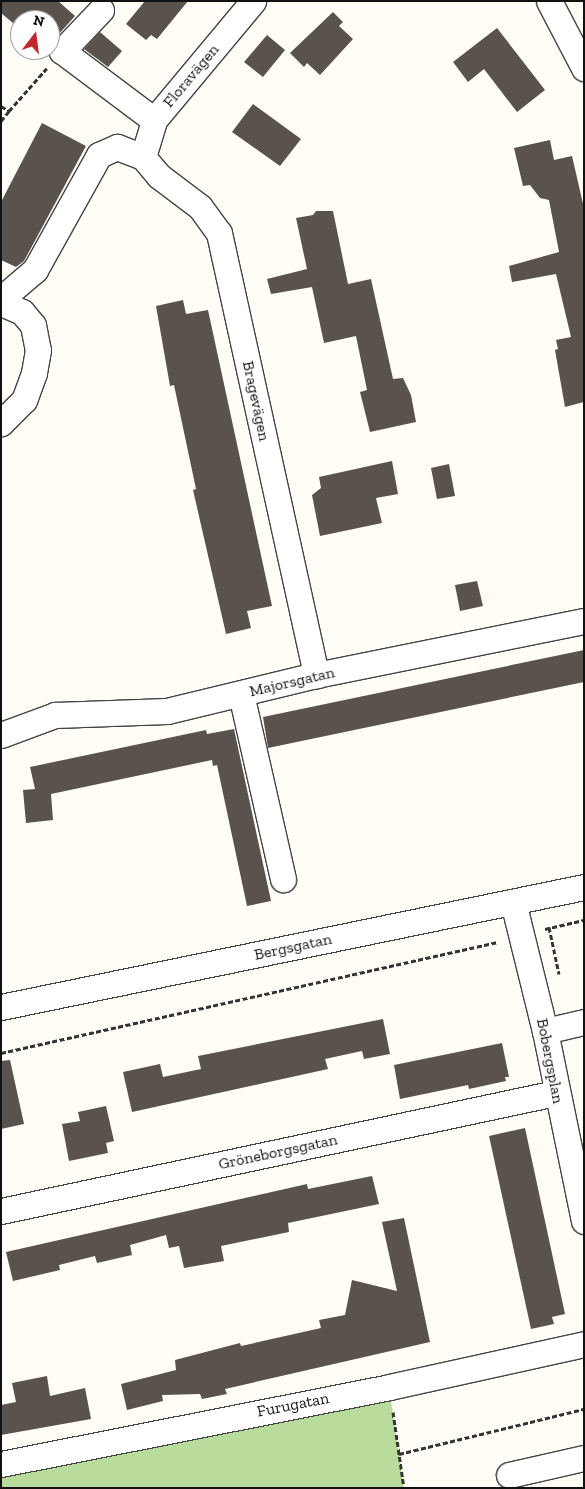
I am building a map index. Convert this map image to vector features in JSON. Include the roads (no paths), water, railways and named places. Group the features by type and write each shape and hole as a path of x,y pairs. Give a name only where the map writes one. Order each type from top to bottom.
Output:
{"street":[{"name":"Floravägen","path":"143,157 154,120 253,1"},
{"path":"549,1 576,29 584,68"},
{"path":"104,4 62,51 154,120"},
{"path":"1,423 24,400 38,350 33,325 22,312 1,301 35,270 99,155 117,147 143,157"},
{"name":"Bragevägen","path":"143,157 160,176 200,207 219,232 316,675"},
{"name":"Majorsgatan","path":"1,735 55,715 167,711 316,675 584,621"},
{"path":"241,694 283,878"},
{"name":"Bergsgatan","path":"1,1007 584,887"},
{"name":"Bobergsplan","path":"513,902 545,1030 555,1093 576,1151 584,1221"},
{"path":"545,1030 584,1022"},
{"name":"Gröneborgsgatan","path":"1,1211 555,1093"},
{"name":"Furugatan","path":"1,1464 389,1387 584,1344"},
{"path":"509,1475 584,1458"}]}
